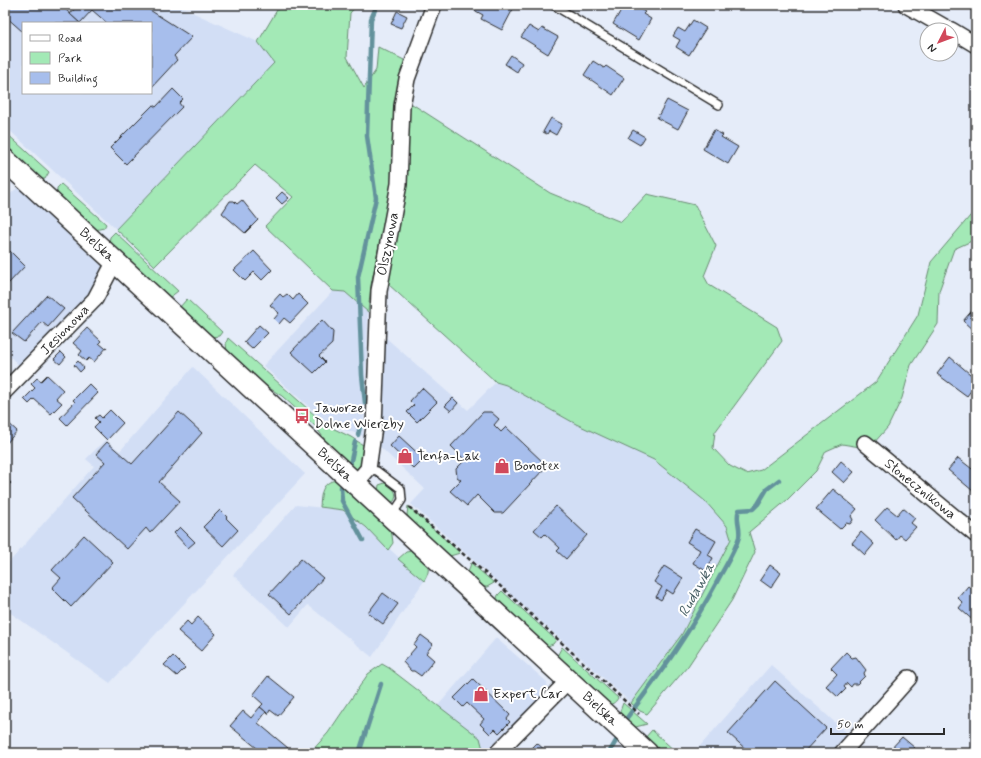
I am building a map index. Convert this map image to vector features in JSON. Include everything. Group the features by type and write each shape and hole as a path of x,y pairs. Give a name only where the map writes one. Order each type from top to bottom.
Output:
{"main road":[{"name":"Bielska","path":"5,160 115,261 362,476 569,680 647,753"}],"street":[{"name":"Olszynowa","path":"362,476 374,428 379,291 399,184 402,106 407,79 434,5"},
{"path":"911,6 938,22"},
{"path":"959,35 976,45"},
{"name":"Jesionowa","path":"5,391 95,299 115,261"},
{"name":"Słonecznikowa","path":"865,443 976,535"},
{"path":"842,753 910,678"},
{"path":"497,753 569,680"}],"lane":[{"path":"554,5 719,105"},
{"path":"362,476 378,471 401,489 397,509"}],"path":[{"path":"397,509 499,585 639,714"}],"shaded area":[{"path":"5,5 176,5 258,42 274,63 116,229 5,126"},
{"path":"18,187 104,268 93,295 22,368 5,352 5,199"},
{"path":"333,291 345,292 368,312 363,436 327,423 263,366"},
{"path":"385,337 468,410 496,382 506,385 576,424 654,460 705,501 727,526 731,539 682,634 631,703 411,504 425,489 378,445"},
{"path":"193,367 305,474 110,683 5,609 5,567 94,466 86,459 105,440 120,451"},
{"path":"296,505 343,510 366,527 424,581 372,657 308,605 289,627 233,575"},
{"path":"496,638 547,682 548,692 491,753 489,753 436,708"},
{"path":"771,665 849,735 833,753 694,753"}],"green space":[{"path":"280,5 357,5 350,13 347,57 364,88 376,70 378,47 404,60 397,105 392,181 371,285 368,312 345,292 333,291 265,226 293,197 255,165 155,266 116,229 274,63 258,42"},
{"path":"409,102 550,193 621,222 647,194 695,205 716,246 704,276 709,285 777,327 782,341 715,432 713,448 730,466 746,474 761,470 876,382 918,315 931,262 976,209 976,239 954,249 939,291 938,324 911,365 902,398 888,427 873,444 860,447 842,444 826,451 816,471 787,500 749,532 755,552 732,600 688,666 647,714 640,711 631,703 682,634 731,539 727,526 705,501 654,460 576,424 506,385 496,382 388,284 404,183"},
{"path":"5,132 49,172 45,179 38,179 5,149"},
{"path":"61,184 106,224 104,228 95,230 57,195 57,188"},
{"path":"115,232 178,291 169,298 109,243 110,237"},
{"path":"187,299 222,332 219,336 211,337 179,308"},
{"path":"228,338 326,425 351,437 366,447 364,466 358,471 354,470 330,447 315,426 282,396 258,381 227,352 226,343"},
{"path":"337,480 391,528 393,543 388,550 366,527 343,510 320,507 323,489 328,483"},
{"path":"385,483 394,490 396,495 394,501 391,503 378,492 379,485"},
{"path":"408,506 460,553 450,556 445,555 410,521 407,515"},
{"path":"412,551 427,564 428,571 424,581 398,559 406,552"},
{"path":"471,563 494,583 487,587 481,587 471,579 468,573"},
{"path":"502,591 556,640 553,644 545,647 496,602 498,595"},
{"path":"562,647 618,698 616,701 612,704 606,704 557,656"},
{"path":"382,664 480,738 484,753 310,753 328,733 368,674"},
{"path":"623,703 647,724 632,728 619,714"},
{"path":"652,730 677,753 659,753 644,739"}],"building":[{"path":"5,5 66,5 64,8 79,22 22,22 22,31 5,16"},
{"path":"78,5 142,5 192,37 174,56 177,60 152,87 152,22 106,22 92,10 81,22 79,22 70,14"},
{"path":"476,5 505,5 513,9 502,30 481,19 483,15 474,10"},
{"path":"624,5 634,8 635,6 645,12 643,14 651,19 639,40 613,24"},
{"path":"397,11 407,16 401,28 391,24"},
{"path":"693,20 706,28 689,55 676,47 680,40 673,36 678,28 685,32"},
{"path":"529,26 539,32 542,28 558,37 548,54 521,37"},
{"path":"511,55 522,63 517,72 505,64"},
{"path":"593,61 604,68 606,66 624,78 613,95 584,75"},
{"path":"173,89 183,99 179,103 182,107 126,164 110,148 153,105 156,107"},
{"path":"667,100 688,111 678,129 657,118"},
{"path":"551,118 562,124 556,135 549,131 547,134 543,132"},
{"path":"633,130 645,137 640,145 628,138"},
{"path":"714,130 723,135 721,137 738,147 728,164 703,149"},
{"path":"282,192 289,198 282,204 276,198"},
{"path":"242,200 258,220 245,233 222,213 230,201 234,201 237,204"},
{"path":"10,251 25,266 8,284 5,281 5,257"},
{"path":"254,251 272,270 262,280 254,272 245,281 234,270"},
{"path":"280,294 283,297 287,294 293,300 298,294 308,304 290,323 284,318 279,324 274,319 279,313 270,305"},
{"path":"47,295 64,309 48,327 42,322 24,342 12,333"},
{"path":"976,306 976,333 963,321"},
{"path":"322,320 333,332 332,344 319,356 325,362 314,373 291,352"},
{"path":"259,325 268,333 252,349 244,342"},
{"path":"87,328 101,341 99,343 105,348 107,347 94,362 89,358 86,361 79,355 82,351 73,343"},
{"path":"61,352 66,357 60,364 54,359"},
{"path":"950,357 976,379 976,384 967,396 937,374"},
{"path":"78,361 84,368 80,372 74,365"},
{"path":"47,375 63,390 56,398 62,403 51,414 34,399 29,404 24,399 35,388 31,384 37,378 41,381"},
{"path":"89,384 98,393 67,425 60,418 75,402 73,400"},
{"path":"422,388 437,402 417,422 407,412 414,405 410,401"},
{"path":"453,398 458,403 451,411 445,406"},
{"path":"110,410 123,423 107,440 94,427 99,422 95,418 99,415 102,418"},
{"path":"179,412 202,433 159,482 180,501 150,533 146,528 127,549 72,498 105,462 96,454 107,442 132,464"},
{"name":"Bonotex","path":"483,412 491,412 499,419 494,425 501,432 506,427 544,463 544,469 503,513 495,513 477,495 467,506 450,491 461,480 457,477 456,469 465,460 451,446"},
{"path":"5,420 17,431 6,444 5,443"},
{"path":"399,436 424,459 414,469 390,446"},
{"path":"958,458 976,472 976,487 973,491 948,470"},
{"path":"841,461 854,472 844,483 832,472"},
{"path":"5,478 11,483 5,489"},
{"path":"833,489 857,509 851,516 853,520 850,524 846,523 840,529 816,509"},
{"path":"556,506 587,535 566,559 557,551 560,548 545,534 542,537 534,530"},
{"path":"887,507 897,515 903,508 915,518 911,523 916,527 905,539 900,535 896,540 875,520"},
{"path":"220,510 238,530 223,546 203,527"},
{"path":"180,527 195,542 188,548 174,533"},
{"path":"695,529 716,541 708,555 713,558 706,571 693,563 700,550 687,542"},
{"path":"861,532 874,544 865,555 852,543"},
{"path":"84,535 113,562 71,607 52,588 61,578 52,570"},
{"path":"301,559 323,578 291,614 269,594"},
{"path":"770,565 781,573 771,588 760,580"},
{"path":"664,566 683,578 673,594 667,590 661,600 656,597 662,587 654,582"},
{"path":"968,586 976,592 976,623 959,608 963,603 958,598"},
{"path":"383,593 398,604 383,624 368,613"},
{"path":"198,617 216,634 201,651 178,631 187,621 191,625"},
{"path":"421,635 433,644 426,653 434,660 421,676 414,671 411,671 403,662 416,647 414,645"},
{"path":"846,652 852,658 856,657 866,670 864,673 865,676 857,684 853,684 851,687 847,683 844,687 846,689 838,697 826,686 837,674 831,668"},
{"path":"173,656 185,668 177,676 164,665"},
{"path":"268,676 294,697 278,716 270,710 268,714 260,707 263,704 253,695"},
{"path":"473,679 510,715 507,719 510,722 499,733 495,729 490,734 480,724 484,719 467,703 463,707 454,698"},
{"path":"775,681 826,728 803,753 750,753 728,733"},
{"path":"260,707 266,712 258,723 288,748 284,753 263,753 230,726 243,711 251,718"},
{"path":"902,737 915,748 910,753 887,753"},
{"path":"537,743 548,753 527,753"}],"waterway":[{"path":"365,403 362,375 358,277 376,198 367,136 371,19 377,5"},
{"path":"358,435 361,423"},
{"path":"350,465 355,442"},
{"name":"Rudawka","path":"626,719 664,668 709,597 730,558 739,537 739,510 753,509 758,504 767,489 779,480"},
{"path":"341,487 342,501 363,540"},
{"path":"359,753 381,684"},
{"name":"Rudawka","path":"609,753 616,741"}],"place":[{"name":"Jaworze Dolne Wierzby","path":"302,416"},
{"name":"Tenfa-Lak","path":"405,456"},
{"name":"Bonotex","path":"502,466"},
{"name":"Expert Car","path":"481,694"}]}
